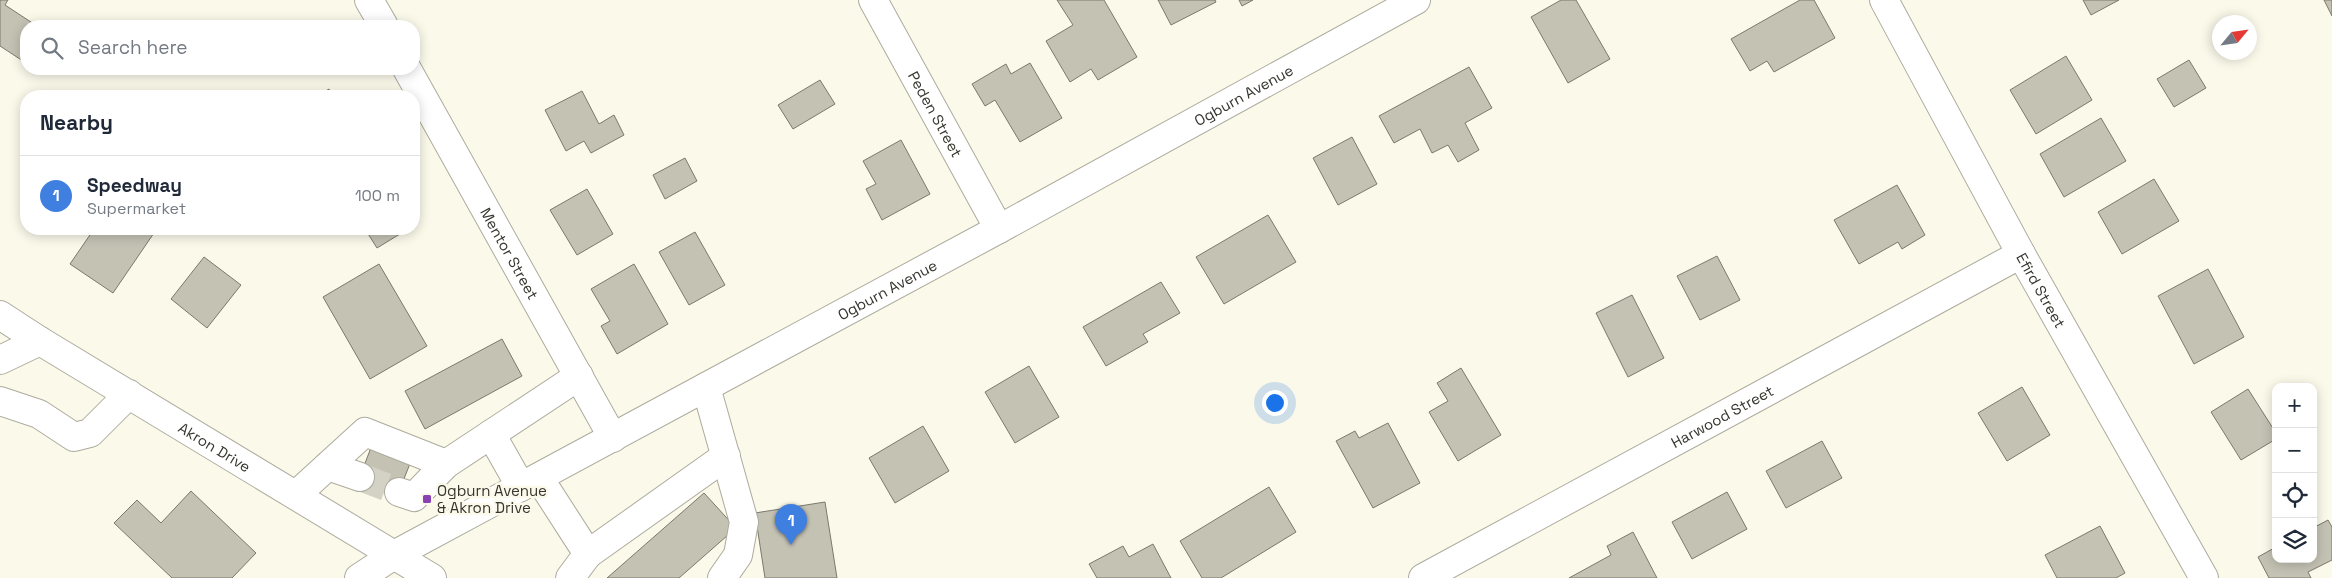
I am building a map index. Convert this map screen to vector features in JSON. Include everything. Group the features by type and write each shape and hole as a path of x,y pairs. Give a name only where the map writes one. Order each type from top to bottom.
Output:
{"street":[{"path":"369,0 381,20"},
{"name":"Peden Street","path":"873,0 999,229"},
{"name":"Ogburn Avenue","path":"360,578 394,554 530,483 999,229 1416,0"},
{"name":"Efird Street","path":"1884,0 2021,254 2204,578"},
{"name":"Mentor Street","path":"411,75 420,90"},
{"name":"Mentor Street","path":"420,91 613,438"},
{"name":"Harwood Street","path":"1423,578 2021,254"},
{"name":"Akron Drive","path":"0,315 432,578"},
{"path":"0,360 40,341"},
{"path":"399,492 414,497 446,464 579,376"},
{"path":"706,387 744,522 738,555 722,578"},
{"path":"0,400 39,414 74,437 90,433 129,394"},
{"path":"296,495 366,432 446,464"},
{"path":"492,434 588,554"},
{"path":"570,578 588,554 726,456"},
{"path":"328,466 360,477"}],"building":[{"path":"0,0 8,0 5,5 28,20 20,20 20,59 0,46"},
{"path":"1057,0 1104,0 1137,57 1098,80 1091,69 1070,82 1046,41 1073,25"},
{"path":"1158,0 1215,0 1216,2 1171,25"},
{"path":"1239,0 1253,0 1242,6"},
{"path":"1561,0 1576,0 1610,59 1568,83 1531,17"},
{"path":"1800,0 1814,0 1835,38 1774,72 1767,61 1750,71 1731,39"},
{"path":"2083,0 2119,0 2091,15"},
{"path":"2324,0 2332,0 2332,16"},
{"path":"2066,56 2092,100 2036,134 2010,90"},
{"path":"2189,60 2206,88 2174,107 2157,79"},
{"path":"1030,63 1062,118 1020,142 995,100 985,106 972,84 1006,64 1011,74"},
{"path":"1469,67 1492,108 1465,123 1479,150 1458,162 1448,145 1432,153 1420,129 1394,143 1379,116"},
{"path":"820,80 835,104 793,129 778,105"},
{"path":"582,91 599,124 614,115 624,135 591,153 584,141 566,151 545,110"},
{"path":"2101,118 2126,161 2064,197 2040,154"},
{"path":"1352,137 1377,184 1338,205 1313,158"},
{"path":"901,140 930,194 882,220 866,189 876,184 863,161"},
{"path":"685,158 697,181 665,199 653,175"},
{"path":"2154,179 2179,221 2122,254 2098,212"},
{"path":"1897,185 1925,235 1902,249 1898,242 1859,264 1834,220"},
{"path":"587,189 613,234 577,255 550,210"},
{"path":"1268,215 1296,262 1224,304 1196,257"},
{"path":"695,232 725,285 689,305 659,252"},
{"path":"90,235 153,235 113,293 70,264"},
{"path":"369,235 398,235 377,248"},
{"path":"1717,256 1740,300 1700,320 1677,276"},
{"path":"204,257 241,285 207,328 171,299"},
{"path":"379,264 427,346 370,379 323,297"},
{"path":"634,264 668,324 617,354 601,326 610,321 591,289"},
{"path":"2208,269 2244,337 2194,364 2158,296"},
{"path":"1161,282 1180,313 1143,334 1148,342 1106,366 1083,327"},
{"path":"1632,295 1664,358 1628,377 1596,313"},
{"path":"502,339 522,376 425,429 405,391"},
{"path":"1029,366 1059,417 1015,443 985,392"},
{"path":"1461,368 1501,435 1458,461 1429,412 1448,401 1437,383"},
{"path":"2022,387 2050,435 2007,461 1978,413"},
{"path":"2248,389 2272,427 2272,441 2241,460 2211,412"},
{"path":"1388,423 1420,483 1373,508 1336,441 1355,431 1359,438"},
{"path":"923,426 949,471 895,503 869,458"},
{"path":"1822,441 1842,478 1786,508 1766,471"},
{"path":"372,445 411,461 398,494 359,479"},
{"path":"1269,487 1296,532 1221,578 1202,578 1180,541"},
{"path":"191,491 256,553 232,578 172,578 114,523 137,500 161,523"},
{"path":"1727,492 1747,529 1692,559 1672,522"},
{"path":"704,493 736,528 679,578 607,578"},
{"path":"825,502 837,578 765,578 755,513"},
{"path":"2328,520 2332,527 2332,560 2308,572 2311,578 2269,578 2258,557 2272,549 2272,563 2317,563 2317,526"},
{"path":"2100,526 2125,573 2116,578 2057,578 2045,555"},
{"path":"1633,532 1657,578 1569,578 1611,555 1607,546"},
{"path":"1153,544 1171,578 1097,578 1089,564 1123,546 1129,557"}],"tunnel":[{"path":"360,477 399,492"}],"place":[{"name":"Ogburn Avenue & Akron Drive","path":"427,499"},
{"name":"Speedway","path":"791,545"}]}
